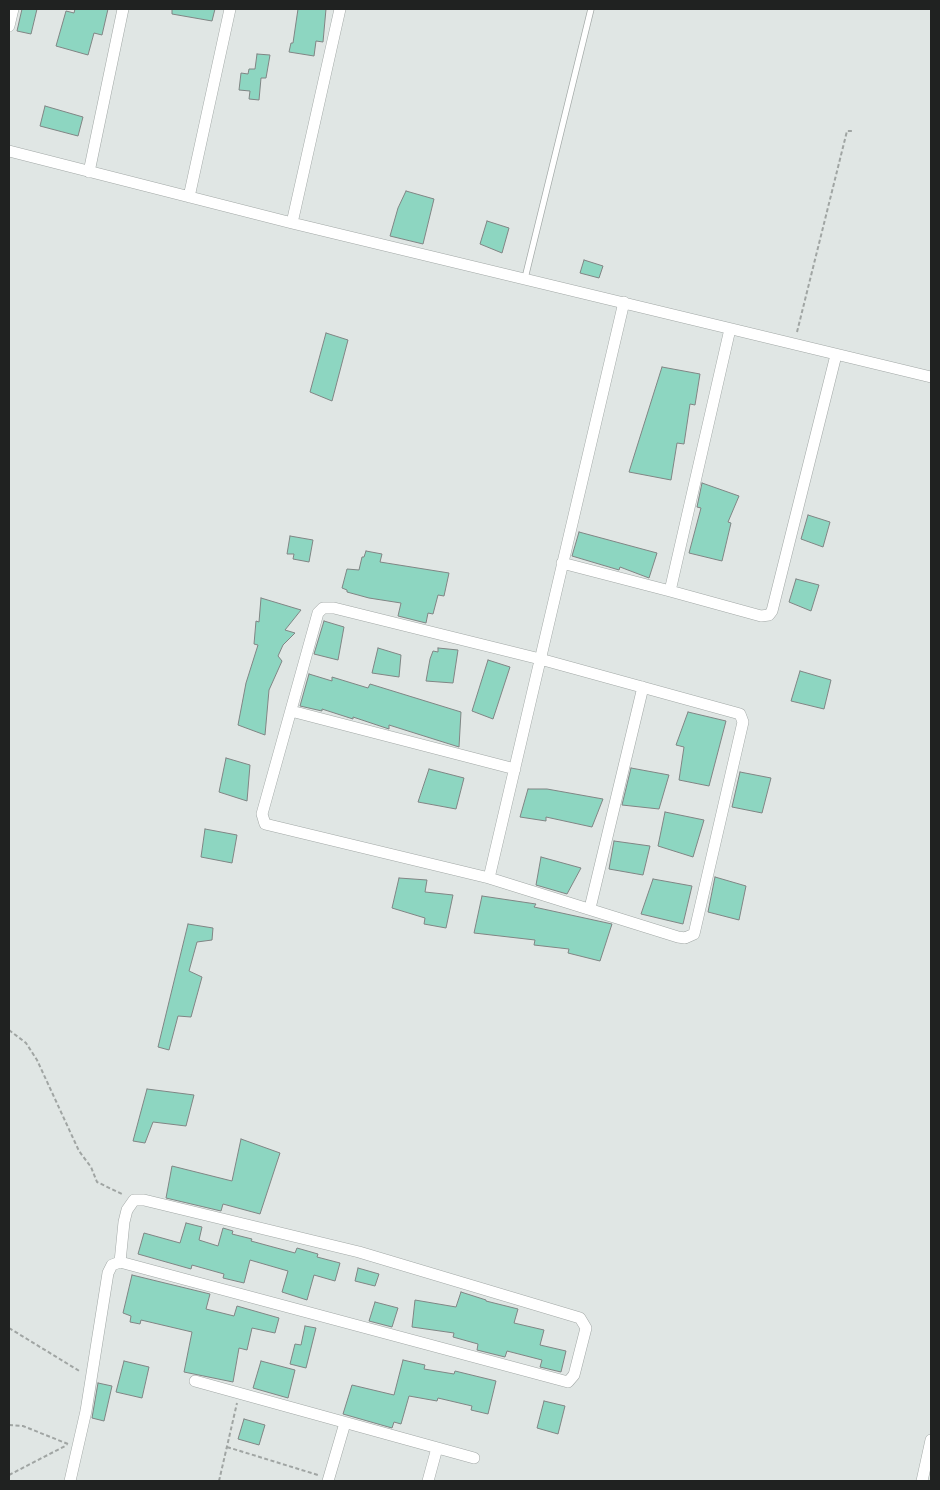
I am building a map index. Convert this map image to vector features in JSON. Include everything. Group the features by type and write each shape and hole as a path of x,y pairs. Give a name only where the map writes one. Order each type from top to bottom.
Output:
{"street":[{"path":"9,26 13,9"},
{"path":"88,172 123,9"},
{"path":"188,197 230,9"},
{"path":"292,222 340,9"},
{"path":"9,151 188,197 794,345 931,376"},
{"path":"490,878 624,302"},
{"path":"670,591 730,329"},
{"path":"562,563 761,616 769,614 772,611 836,354"},
{"path":"323,608 334,608 540,659 735,712 742,717 694,934 686,938 490,878 265,824 262,814 318,613 323,608"},
{"path":"590,908 643,687"},
{"path":"291,711 515,769"},
{"path":"70,1481 73,1446 91,1379 108,1273 112,1265 120,1262 568,1382 574,1375 586,1328 580,1318 359,1252 144,1200 134,1200 127,1210 120,1262"},
{"path":"195,1382 474,1458"},
{"path":"328,1480 345,1423"},
{"path":"922,1481 931,1440"},
{"path":"428,1481 437,1448"}],"lane":[{"path":"525,278 591,9"}],"path":[{"path":"794,345 847,131 854,131"},
{"path":"9,1030 26,1043 37,1060 79,1151 90,1166 97,1182 134,1200"},
{"path":"9,1328 91,1379"},
{"path":"219,1481 240,1394"},
{"path":"9,1425 23,1426 73,1446"},
{"path":"9,1475 73,1446"},
{"path":"227,1447 328,1480"}],"building":[{"path":"22,9 37,9 31,34 17,31"},
{"path":"75,9 108,9 102,35 94,33 88,55 56,46 66,11 74,13"},
{"path":"172,9 215,9 212,21 172,14"},
{"path":"298,9 326,9 323,42 316,41 314,56 289,52 291,43 293,43"},
{"path":"257,54 270,55 266,78 261,78 259,100 249,99 250,91 239,90 241,73 248,74 249,69 255,69"},
{"path":"45,106 83,117 78,136 40,126"},
{"path":"406,191 434,199 423,244 390,236 398,208"},
{"path":"487,221 509,228 502,253 480,244"},
{"path":"584,260 603,266 599,278 580,273"},
{"path":"326,333 348,340 332,401 310,392"},
{"path":"662,367 700,374 695,405 690,404 684,444 677,443 671,480 629,472"},
{"path":"702,483 739,496 728,522 731,523 722,561 689,553 701,508 697,507"},
{"path":"808,515 830,522 823,547 801,539"},
{"path":"579,532 657,553 649,578 620,567 619,570 572,556"},
{"path":"290,536 313,540 309,562 293,559 294,554 287,554"},
{"path":"366,551 382,554 380,562 449,573 444,596 438,595 433,614 428,613 426,623 398,616 401,603 369,598 347,592 347,590 342,588 347,569 359,570 362,557 364,557"},
{"path":"796,579 819,585 811,611 789,602"},
{"path":"261,598 301,610 285,630 295,633 283,645 278,656 282,661 269,690 265,735 238,725 246,683 258,645 254,644 256,621 259,622"},
{"path":"324,621 344,627 338,660 314,654"},
{"path":"378,648 401,655 399,677 372,673"},
{"path":"438,648 458,650 453,683 426,681 430,659 433,651 438,652"},
{"path":"488,660 510,667 493,719 472,711"},
{"path":"800,671 831,680 824,709 791,701"},
{"path":"309,674 332,681 332,677 368,688 370,684 461,712 459,747 389,725 389,729 353,717 353,719 322,709 322,711 300,706"},
{"path":"688,712 726,721 709,786 679,780 684,747 676,745"},
{"path":"226,758 250,765 247,801 219,792"},
{"path":"631,768 669,775 659,809 622,805"},
{"path":"429,769 464,778 456,809 418,802"},
{"path":"740,772 771,778 762,813 732,807"},
{"path":"528,789 547,789 603,799 592,827 546,817 546,821 520,817"},
{"path":"665,812 704,820 693,857 658,846"},
{"path":"205,829 237,835 232,863 201,857"},
{"path":"614,841 650,846 643,875 609,869"},
{"path":"541,857 581,868 567,894 536,885"},
{"path":"715,877 746,886 739,920 708,912"},
{"path":"399,878 427,880 425,892 453,895 446,928 424,924 425,918 392,908"},
{"path":"653,879 692,886 683,924 641,914"},
{"path":"482,896 536,904 534,907 612,924 600,961 568,953 569,949 534,945 535,940 474,933"},
{"path":"188,924 213,928 212,940 197,942 189,971 202,977 191,1017 178,1016 169,1050 158,1047"},
{"path":"147,1089 194,1095 186,1126 153,1122 145,1143 133,1141"},
{"path":"241,1139 280,1153 260,1214 223,1204 221,1211 166,1198 172,1166 232,1181"},
{"path":"186,1223 202,1227 199,1240 218,1246 223,1228 233,1231 232,1234 252,1239 251,1241 295,1253 297,1248 318,1254 317,1257 340,1263 335,1281 314,1275 307,1300 282,1292 288,1271 250,1260 244,1283 223,1278 224,1274 192,1265 191,1269 138,1254 144,1233 180,1243"},
{"path":"358,1268 379,1274 375,1286 355,1281"},
{"path":"132,1275 210,1294 206,1309 234,1316 237,1306 279,1318 275,1333 252,1328 247,1350 239,1348 233,1382 184,1372 192,1332 141,1320 140,1324 130,1322 131,1316 123,1313"},
{"path":"461,1292 518,1309 514,1323 544,1330 540,1345 566,1351 561,1372 540,1367 542,1360 507,1351 505,1357 477,1350 478,1344 453,1337 454,1333 412,1327 415,1300 456,1307"},
{"path":"375,1302 398,1308 392,1327 369,1321"},
{"path":"305,1326 316,1328 306,1368 290,1364 295,1344 301,1345"},
{"path":"403,1360 425,1365 424,1369 454,1374 455,1371 496,1381 488,1414 471,1410 472,1406 438,1398 437,1401 409,1396 401,1424 394,1422 392,1428 343,1414 352,1385 394,1395"},
{"path":"124,1361 149,1367 142,1398 116,1392"},
{"path":"261,1361 295,1370 288,1398 253,1388"},
{"path":"98,1383 112,1386 104,1421 92,1418"},
{"path":"544,1401 565,1406 558,1434 537,1428"},
{"path":"244,1419 265,1425 259,1445 238,1439"}]}
